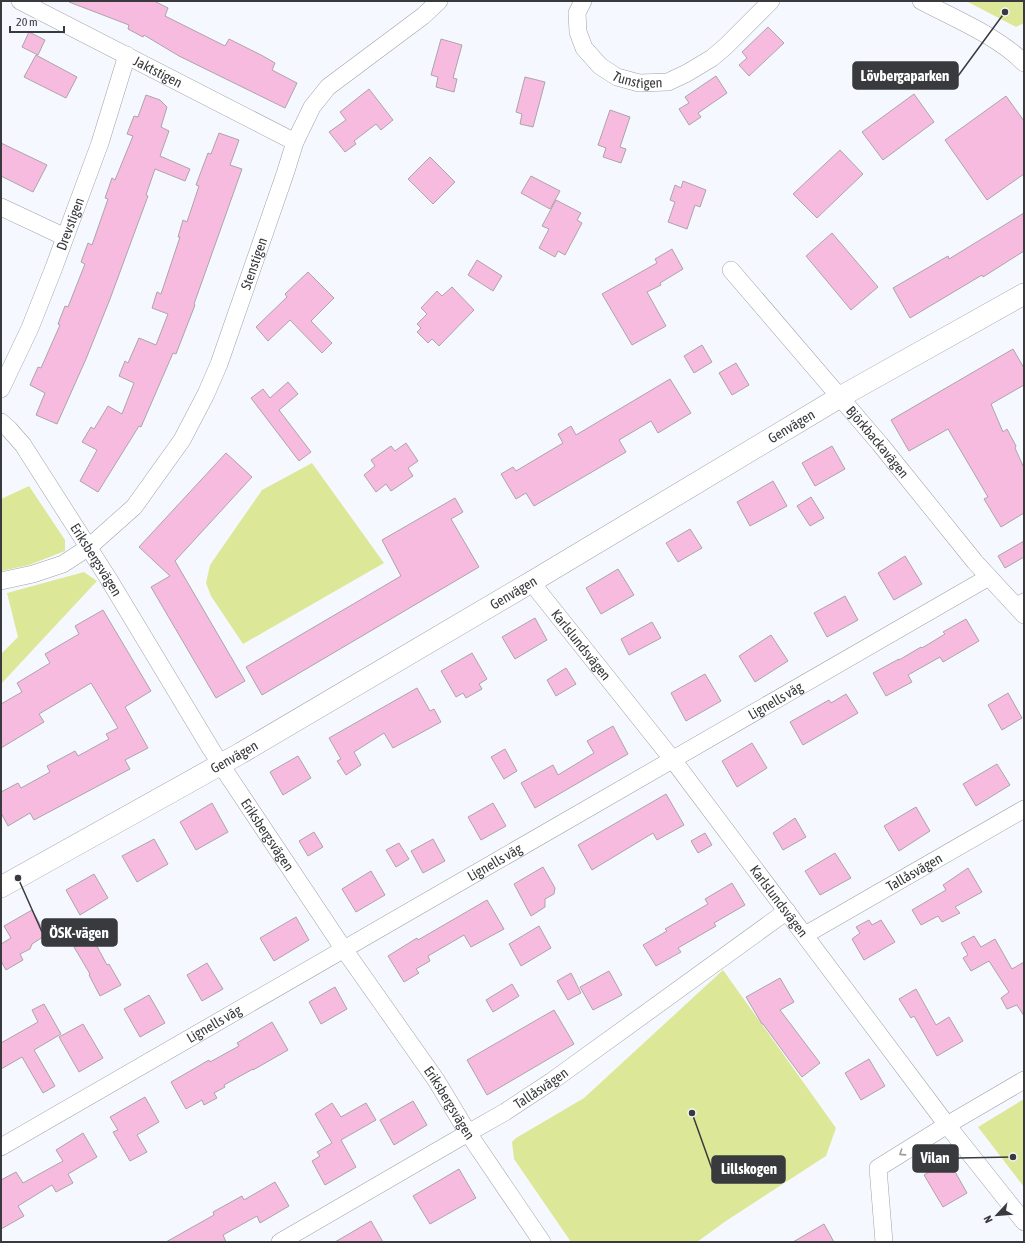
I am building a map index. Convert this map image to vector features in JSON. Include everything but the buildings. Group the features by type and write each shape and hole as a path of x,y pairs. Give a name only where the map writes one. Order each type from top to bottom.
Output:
{"street":[{"name":"Jaktstigen","path":"20,1 295,142"},
{"name":"Stenstigen","path":"1,581 33,574 62,564 88,546 134,507 182,440 219,364 295,142 312,107 328,87 423,16 439,1"},
{"name":"Tunstigen","path":"583,1 577,13 578,32 584,48 600,66 617,77 639,83 668,82 687,74 712,58 726,46 771,1"},
{"path":"922,1 991,38 1016,54 1024,63"},
{"name":"Drevstigen","path":"1,389 30,328 65,237 100,143 127,55"},
{"path":"1,207 65,237"},
{"name":"Björkbackavägen","path":"731,270 880,444 975,562 1021,605"},
{"name":"Genvägen","path":"1,887 220,764 533,581 840,397 1024,294"},
{"name":"Eriksbergsvägen","path":"1,422 23,445 88,546 220,764 344,948 436,1080 468,1133 542,1242"},
{"name":"Lignells väg","path":"1,1147 344,948 674,760 989,576"},
{"name":"Karlslundsvägen","path":"533,581 539,592 674,760 946,1125 1024,1222"},
{"name":"Tallåsvägen","path":"805,935 1024,809"},
{"name":"Tallåsvägen","path":"280,1242 505,1112 552,1081 787,911"},
{"path":"884,1242 878,1168 946,1125 1024,1080"}],"green space":[{"path":"966,1 1024,1 1024,23 1016,27"},
{"path":"312,463 384,563 243,644 211,596 206,583 210,565 262,490"},
{"path":"29,486 65,540 65,551 29,565 1,571 1,499"},
{"path":"84,572 97,581 1,684 1,654 18,637 7,593"},
{"path":"723,970 836,1128 826,1156 726,1221 697,1242 571,1242 514,1159 512,1142 516,1138 584,1098"},
{"path":"1024,1099 1024,1187 978,1127"}],"place":[{"name":"Lövbergaparken","path":"1005,12"},
{"name":"ÖSK-vägen","path":"18,878"},
{"name":"Lillskogen","path":"692,1113"},
{"name":"Vilan","path":"1013,1157"}]}
